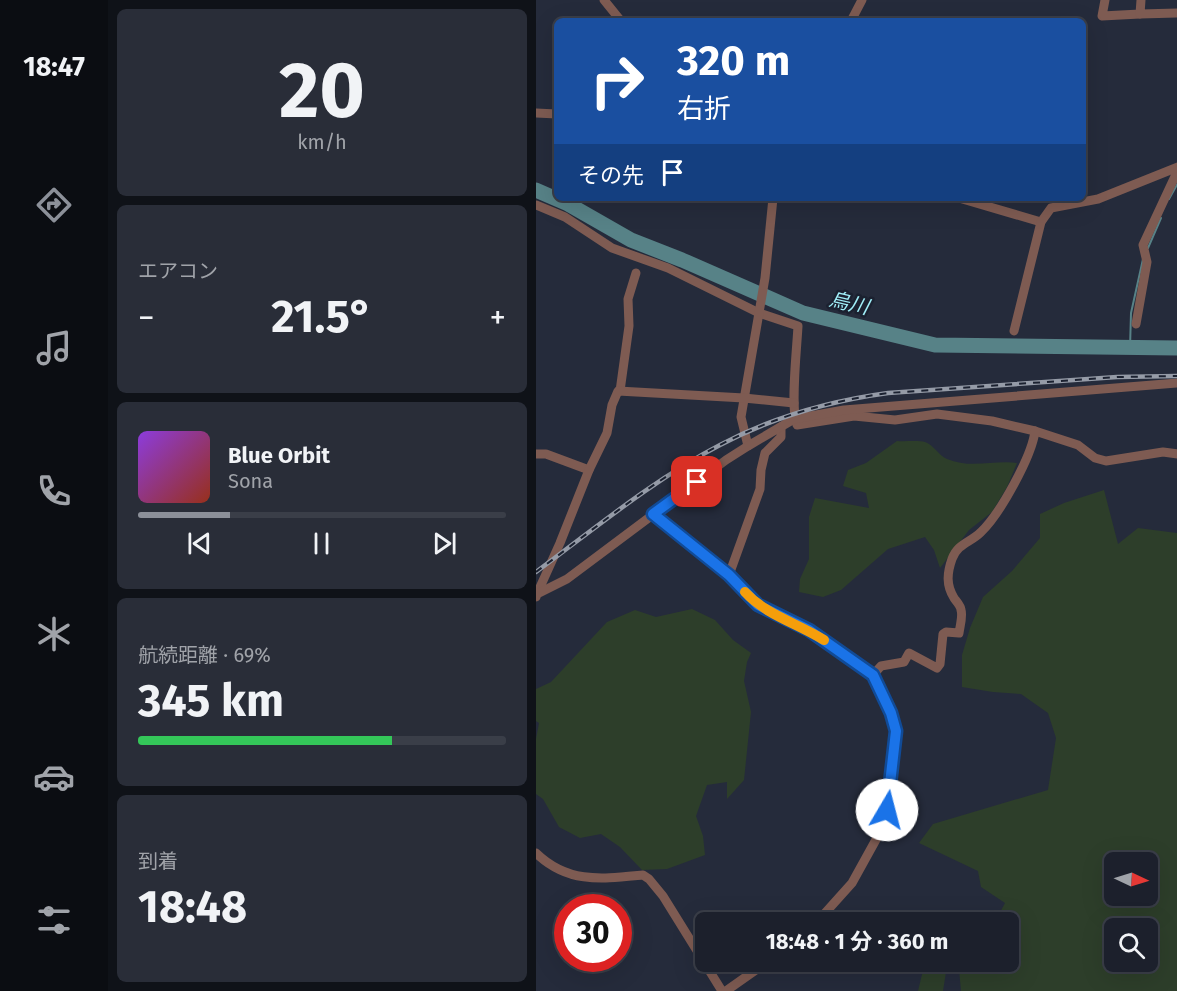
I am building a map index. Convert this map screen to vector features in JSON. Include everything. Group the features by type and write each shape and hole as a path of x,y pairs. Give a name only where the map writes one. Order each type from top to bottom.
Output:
{"street":[{"path":"604,0 619,18"},
{"path":"853,18 862,0"},
{"path":"1105,0 1102,16 1178,13"},
{"path":"1140,14 1141,0"},
{"path":"536,113 554,114"},
{"path":"1014,331 1041,222 1050,208 1098,199 1178,168"},
{"path":"1136,324 1148,262 1143,245 1178,168"},
{"path":"748,446 741,424 760,311 773,201"},
{"path":"969,201 1041,222"},
{"path":"536,205 565,217 612,248 668,268 798,326 794,403 794,419 797,425 854,416 895,420 926,414 992,421 1035,431 1078,444 1095,458 1106,460 1163,453 1178,454"},
{"path":"537,595 589,470 607,433 612,405 620,391 629,326 628,298 636,273"},
{"path":"537,595 567,579 726,460 794,419 844,410 1178,383"},
{"path":"620,391 794,403"},
{"path":"961,418 962,401"},
{"path":"729,575 760,489 765,453 781,436 781,427"},
{"path":"873,675 881,666 904,662 909,653 937,668 940,664 943,634 946,632 959,633 961,610 948,588 948,570 953,556 958,547 982,531 998,510 1021,468 1034,440 1035,431"},
{"path":"536,454 546,454 589,470"},
{"path":"653,514 729,575 758,605 809,630 873,675 891,713 896,731 887,810 878,836 852,883 826,912"},
{"path":"536,853 545,862 576,877 606,879 643,875 663,896 724,991 752,972"}],"green space":[{"path":"897,441 925,442 944,458 956,462 1017,463 1007,487 992,512 969,530 940,568 934,550 925,537 888,549 841,590 823,597 799,592 800,579 809,559 809,517 815,498 869,508 866,493 843,486 848,470 866,463"},
{"path":"1104,490 1118,544 1138,528 1177,533 1177,991 961,991 959,972 1019,972 1019,912 1000,912 1005,903 981,887 978,871 919,843 933,824 1048,790 1056,738 1048,713 1021,694 962,687 962,655 983,597 1012,571 1040,538 1040,514 1064,503"},
{"path":"692,609 715,620 733,640 751,653 744,681 751,712 744,780 727,799 727,782 707,785 696,816 703,836 705,855 667,869 642,870 620,847 601,834 580,838 559,827 543,799 536,794 536,739 539,723 536,721 536,689 551,682 607,622 635,610 656,617"},
{"path":"923,972 946,972 943,991 918,991"}],"waterway":[{"path":"1169,199 1178,183"},
{"name":"烏川","path":"536,190 554,198"},
{"name":"烏川","path":"561,201 631,240 803,313 935,345 1178,348"},
{"path":"1148,248 1161,218"},
{"path":"1130,348 1131,313 1143,259"}],"railway":[{"path":"536,572 672,473 720,445 781,418 844,401 888,393 1117,377 1178,376"}],"slow traffic":[{"path":"745,592 758,605 809,630 824,640"}],"route":[{"path":"697,482 653,514 729,575 758,605 809,630 873,675 891,713 896,731 887,810"}]}
